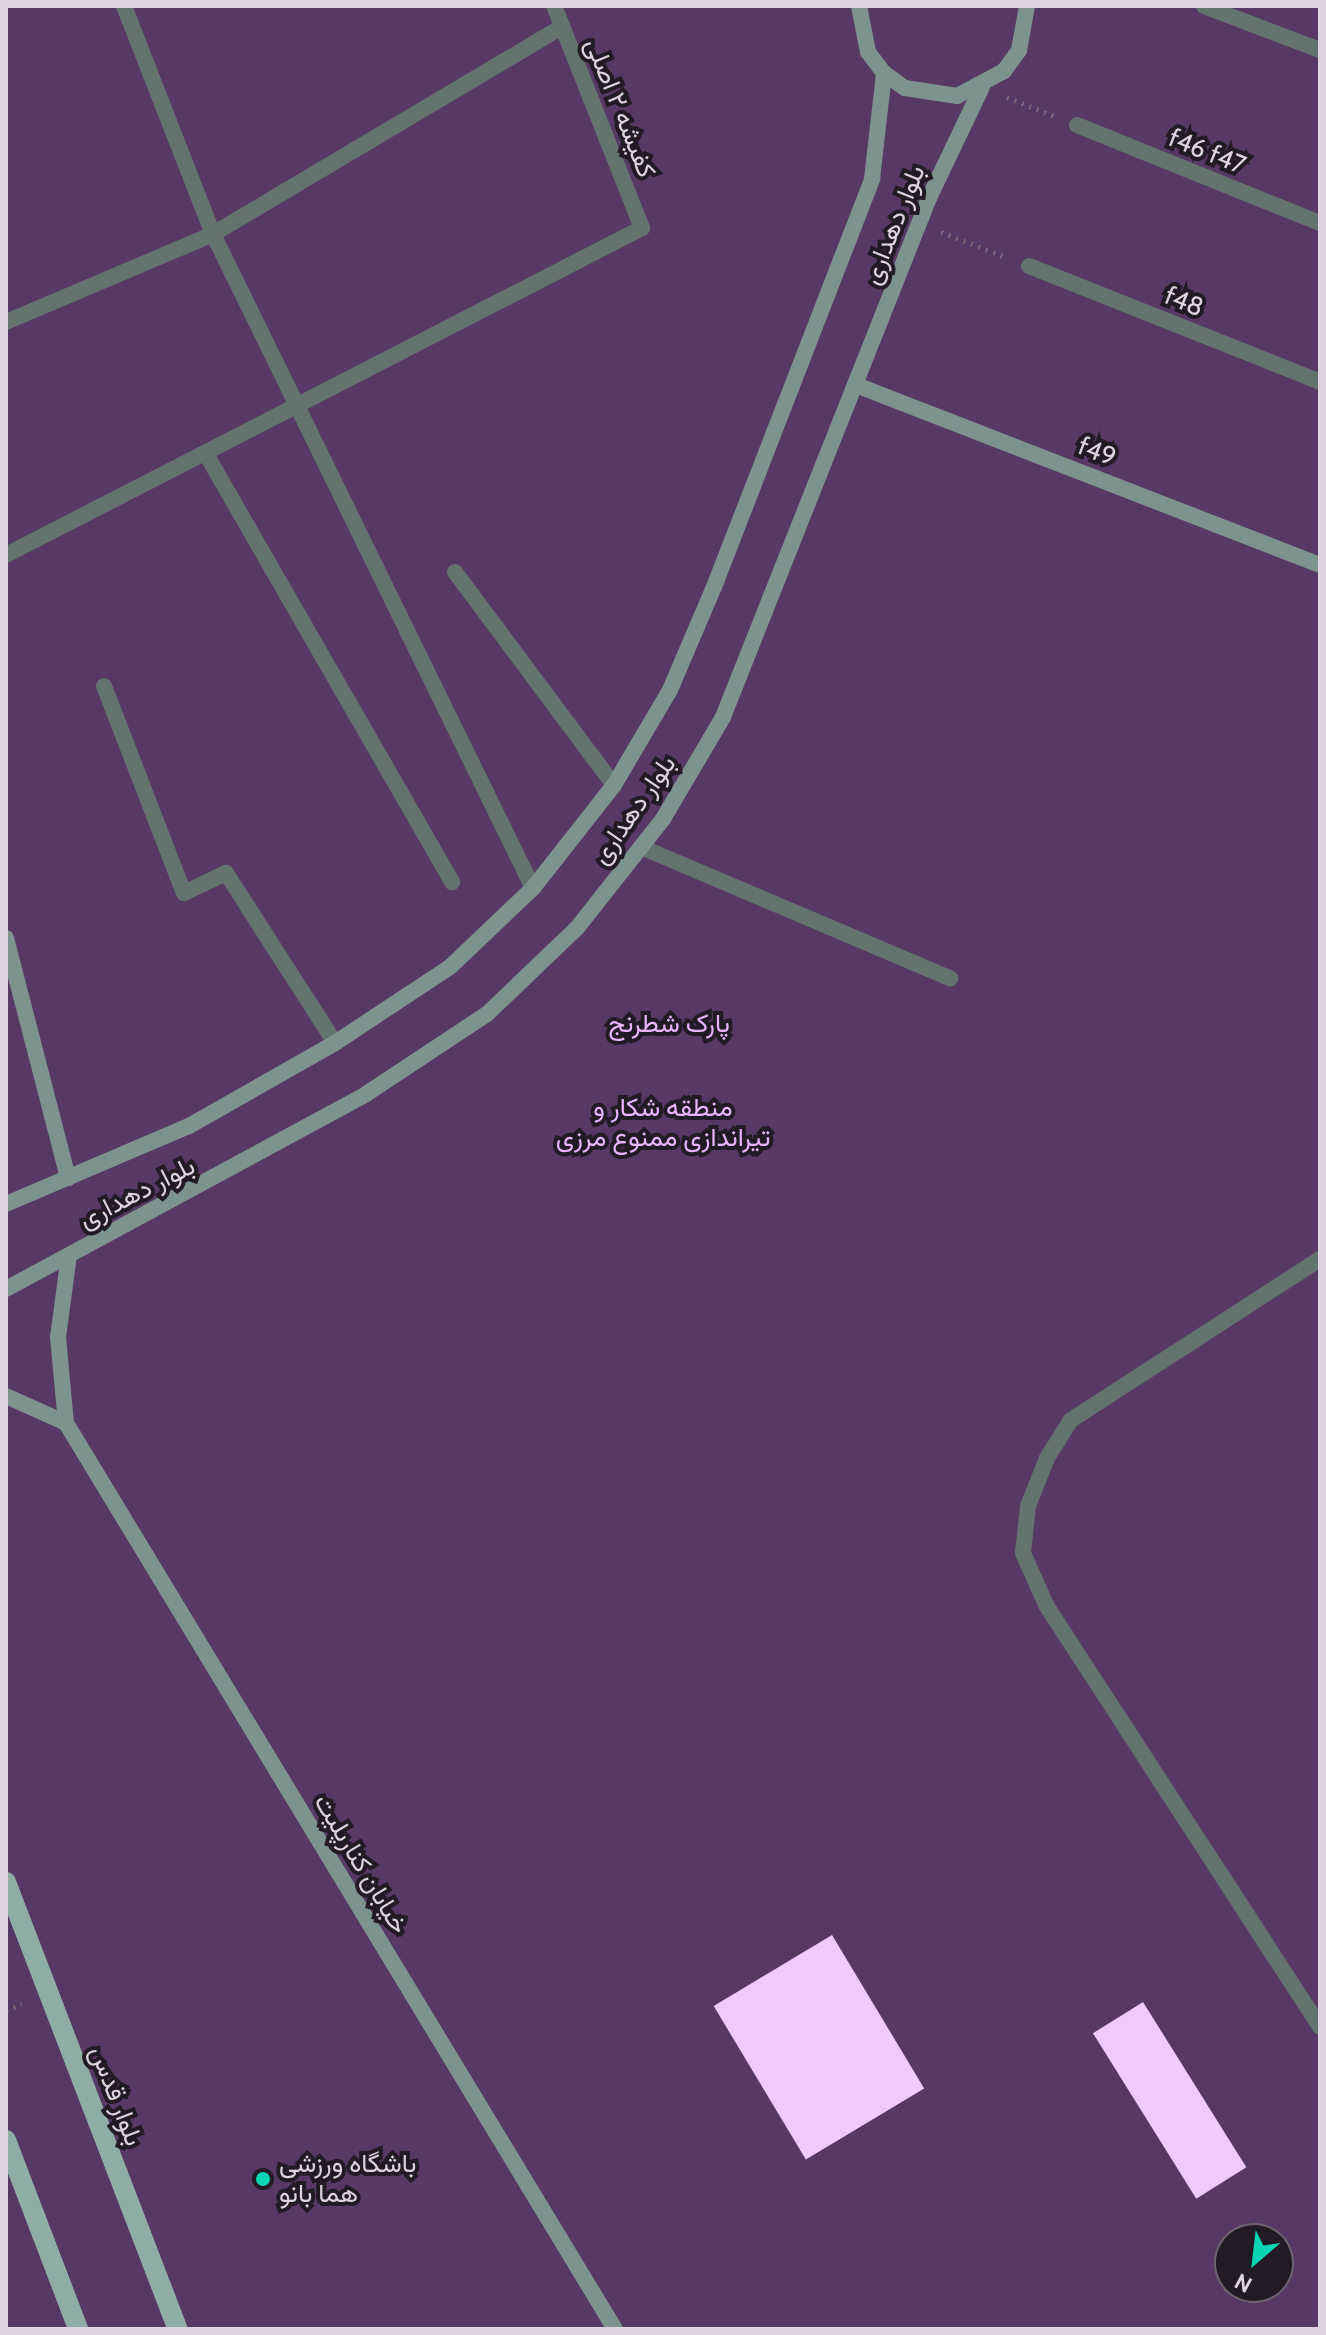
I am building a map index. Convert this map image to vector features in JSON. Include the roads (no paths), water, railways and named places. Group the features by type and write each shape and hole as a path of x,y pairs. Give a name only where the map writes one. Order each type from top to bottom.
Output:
{"main road":[{"path":"859,6 868,52 884,73 905,88 931,96 957,96 982,87 1004,71 1019,50 1027,6"},
{"name":"بلوار دهداری","path":"6,1204 189,1126 335,1043 450,967 533,888 614,785 670,690 714,587 872,179 884,73"},
{"name":"بلوار دهداری","path":"6,1289 366,1094 487,1014 577,928 641,847 723,717 918,223 982,87"},
{"name":"f49","path":"856,385 1320,565"},
{"path":"6,938 68,1178"},
{"name":"خیابان کنارپلیت","path":"69,1255 58,1337 66,1423 615,2329"},
{"path":"6,1396 66,1423"},
{"name":"بلوار قدس","path":"6,1882 178,2329"},
{"path":"6,2140 78,2329"}],"street":[{"path":"124,6 213,234 293,405 533,888"},
{"name":"کفیشه ۲ اصلی","path":"293,405 642,228 554,6"},
{"path":"1204,6 1320,50"},
{"path":"6,322 213,234 562,27"},
{"name":"f46 f47","path":"1077,125 1320,223"},
{"name":"f48","path":"1029,266 1320,382"},
{"path":"6,555 206,454 293,405"},
{"path":"206,454 452,882"},
{"path":"455,572 614,785"},
{"path":"104,686 184,893 226,873 335,1043"},
{"path":"641,847 950,978"},
{"path":"1320,1259 1071,1420 1047,1458 1028,1506 1023,1553 1046,1605 1320,2027"}],"place":[{"name":"باشگاه ورزشی هما بانو","path":"263,2179"}],"park label":[{"name":"پارک شطرنج","path":"669,1024"},
{"name":"منطقه شکار و تیراندازی ممنوع مرزی","path":"663,1123"}]}
